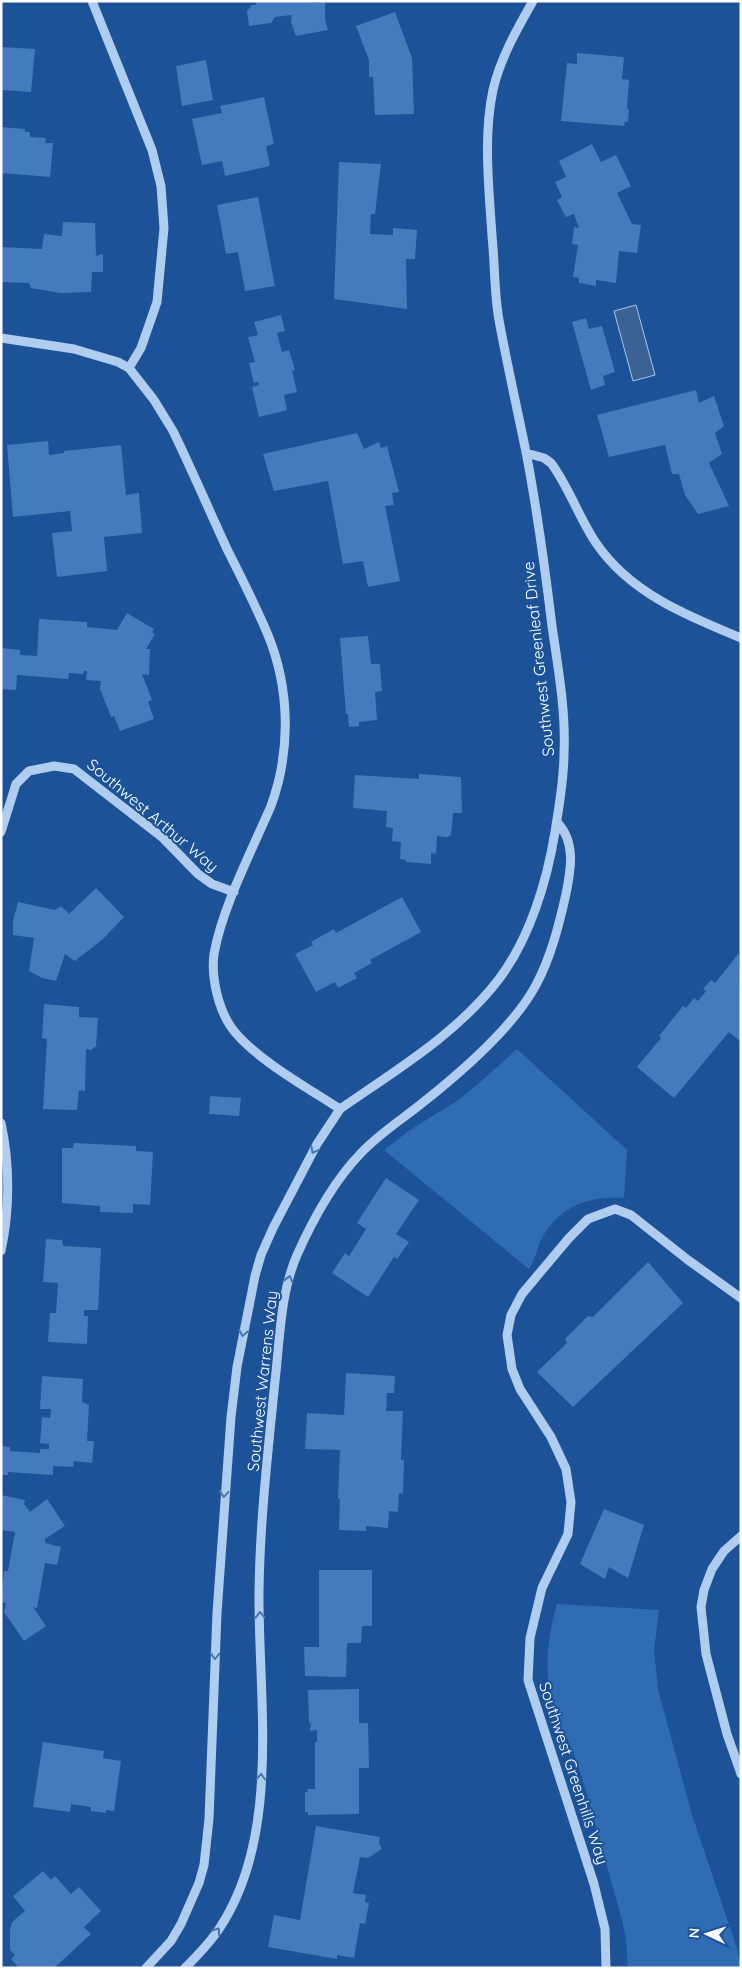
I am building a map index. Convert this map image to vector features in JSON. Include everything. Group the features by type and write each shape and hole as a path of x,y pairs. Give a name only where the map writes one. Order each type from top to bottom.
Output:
{"street":[{"path":"92,1 152,150 161,186 164,228 158,302 141,348 129,368"},
{"name":"Southwest Greenleaf Drive","path":"340,1108 450,1030 476,1006 501,977 517,950 544,885 556,822 564,774 565,749 562,710 544,561 526,453 498,318 487,166 493,90 518,27 533,1"},
{"path":"1,338 74,349 118,362 129,368 154,400 173,431 268,636 283,686 286,736 278,786 219,933 214,956 214,975 222,1010 231,1027 279,1070 340,1108"},
{"path":"526,453 544,458 551,463 597,544 621,571 638,586 683,614 741,638"},
{"name":"Southwest Arthur Way","path":"1,832 16,784 29,771 54,766 74,769 163,838 198,874 212,884 234,892"},
{"name":"Southwest Warrens Way","path":"185,1968 203,1950 219,1929 231,1908 249,1859 259,1813 262,1757 259,1593 261,1541 282,1320 288,1280 301,1245 343,1173 377,1137 423,1102 486,1047 523,1006 536,985 557,933 570,874 571,856 568,839 564,829 556,822"},
{"name":"Southwest Warrens Way","path":"146,1968 171,1941 181,1924 200,1883 204,1865 209,1819 218,1593 230,1426 237,1367 251,1294 261,1255 273,1228 317,1144 340,1108"},
{"path":"1,1123 5,1139 8,1190 1,1251"},
{"name":"Southwest Greenhills Way","path":"606,1968 605,1929 594,1884 528,1680 530,1638 534,1621 542,1588 568,1534 571,1502 566,1469 550,1437 520,1389 512,1369 507,1335 511,1315 522,1294 568,1238 588,1219 615,1209 632,1214 688,1260 741,1298"},
{"path":"741,1536 724,1551 712,1569 704,1590 701,1607 706,1654 741,1774"}],"shaded area":[{"path":"636,305 655,375 633,381 614,311"},
{"path":"517,1049 627,1150 624,1198 587,1201 566,1211 548,1229 541,1240 529,1269 384,1150 410,1130 457,1101"},
{"path":"557,1604 659,1610 654,1650 658,1689 692,1815 737,1948 741,1968 628,1968 626,1939 622,1920 595,1823 578,1765 557,1716 551,1696 548,1657 551,1630"}],"building":[{"path":"256,1 325,2 325,20 328,30 296,36 291,22 292,15 275,17 271,23 249,26 247,11 252,5 256,5"},
{"path":"395,12 412,58 414,114 375,115 373,77 369,77 369,60 356,26"},
{"path":"1,47 35,49 31,92 1,90"},
{"path":"577,53 624,57 622,79 629,80 627,109 629,109 628,122 625,121 624,126 561,121 567,63 577,64"},
{"path":"206,60 213,100 182,106 176,66"},
{"path":"264,97 274,144 266,146 270,166 225,176 222,161 202,165 192,119 222,113 220,106"},
{"path":"1,127 25,129 25,132 30,132 30,137 46,138 45,143 53,143 50,177 1,173"},
{"path":"592,144 601,162 616,155 631,186 617,193 632,224 641,225 637,253 619,251 616,283 596,280 596,286 579,283 579,278 573,277 578,245 572,244 574,227 579,228 574,214 566,217 557,200 562,197 555,182 566,177 559,161"},
{"path":"339,162 381,164 375,214 371,214 370,234 393,235 393,228 417,230 415,259 406,259 407,309 334,299"},
{"path":"258,197 275,286 245,291 238,252 226,254 217,205"},
{"path":"63,222 95,223 96,256 103,254 103,272 92,272 91,292 60,293 31,288 29,283 1,282 1,247 42,249 44,234 62,236"},
{"path":"281,315 285,331 277,333 282,352 289,350 295,370 292,371 297,392 284,395 287,410 259,417 252,387 259,385 258,382 254,383 249,363 255,362 248,337 258,335 254,322"},
{"path":"586,318 589,329 602,326 615,372 603,376 605,385 591,390 572,322"},
{"path":"696,390 699,403 714,396 724,426 715,433 722,454 709,463 729,506 698,514 685,495 679,474 672,474 665,445 609,457 597,415"},
{"path":"357,433 364,449 379,442 381,448 387,446 399,492 392,493 394,505 385,506 400,581 368,587 363,561 343,564 328,481 274,491 263,454"},
{"path":"48,441 49,455 64,453 64,451 121,445 126,495 139,493 142,533 104,537 107,571 57,577 52,533 72,531 70,511 13,517 7,445"},
{"path":"127,613 154,629 152,632 155,634 146,649 150,649 149,675 142,674 152,700 148,702 154,719 120,731 114,716 111,717 100,689 101,681 86,680 87,671 84,671 83,674 69,673 68,679 17,675 16,690 1,689 1,648 20,650 20,655 37,656 39,619 87,622 87,627 117,630"},
{"path":"368,636 371,664 380,664 382,691 375,692 377,720 359,722 359,726 349,727 348,714 346,714 340,638"},
{"path":"419,774 461,777 462,813 453,813 451,835 447,837 437,836 436,854 431,853 431,864 406,862 406,860 400,859 401,842 392,841 393,828 386,827 387,811 353,808 355,775 419,779"},
{"path":"96,888 124,917 103,939 75,961 65,954 56,981 42,978 29,971 34,938 13,935 13,921 18,902 55,910 61,906 69,914"},
{"path":"402,897 421,932 370,960 372,963 354,973 357,978 338,988 335,982 316,992 295,954 313,945 311,942 334,929 336,933"},
{"path":"739,953 741,1042 729,1032 674,1098 637,1067 661,1038 659,1036 683,1006 686,1008 694,998 698,1001 706,991 703,989 711,980 715,983"},
{"path":"44,1004 79,1007 79,1017 98,1018 96,1046 91,1050 86,1049 85,1091 79,1090 77,1110 43,1109 47,1039 42,1038"},
{"path":"210,1096 241,1098 239,1116 209,1114"},
{"path":"74,1143 136,1146 136,1151 153,1152 150,1205 133,1204 133,1213 100,1212 100,1206 62,1203 62,1148 73,1148"},
{"path":"386,1178 419,1200 396,1234 409,1242 397,1259 394,1257 368,1297 332,1273 345,1253 349,1256 366,1229 357,1223"},
{"path":"46,1239 62,1240 63,1246 101,1248 98,1310 84,1310 84,1316 88,1316 87,1344 48,1342 50,1313 56,1313 58,1283 43,1282"},
{"path":"648,1262 683,1303 573,1407 537,1372 567,1343 565,1339 588,1316 593,1317"},
{"path":"346,1373 395,1376 394,1393 387,1393 386,1411 403,1411 401,1460 404,1460 403,1494 399,1493 398,1512 389,1511 388,1528 366,1526 366,1531 339,1530 340,1450 305,1449 307,1413 344,1415"},
{"path":"42,1376 83,1379 82,1402 89,1405 87,1441 94,1441 92,1463 74,1461 73,1467 53,1466 53,1475 8,1472 8,1475 1,1475 1,1446 10,1447 10,1451 40,1453 40,1449 49,1449 49,1444 40,1443 42,1417 50,1418 51,1409 40,1409"},
{"path":"1,1495 25,1500 24,1504 30,1512 47,1499 65,1526 45,1539 45,1543 61,1547 57,1565 45,1563 37,1608 33,1607 46,1626 24,1641 4,1612 6,1603 1,1602 4,1571 8,1571 15,1532 1,1530"},
{"path":"604,1509 644,1525 628,1578 609,1567 605,1579 580,1564"},
{"path":"319,1570 372,1570 372,1626 362,1626 361,1643 347,1643 346,1677 305,1676 304,1647 319,1647"},
{"path":"359,1689 359,1723 368,1723 369,1768 359,1768 359,1814 308,1815 308,1812 305,1812 305,1792 308,1792 307,1789 315,1789 315,1742 317,1742 317,1730 310,1731 308,1690"},
{"path":"43,1742 104,1751 103,1758 121,1761 114,1811 106,1810 106,1813 91,1811 91,1807 71,1804 70,1812 33,1807"},
{"path":"316,1826 380,1837 379,1843 382,1849 368,1858 360,1857 353,1893 366,1895 365,1902 369,1903 365,1924 360,1923 354,1958 337,1955 337,1959 268,1947 274,1915 300,1920"},
{"path":"43,1871 51,1880 55,1876 71,1894 79,1887 101,1911 84,1927 91,1934 54,1968 19,1968 11,1959 15,1955 10,1950 10,1930 12,1922 25,1911 13,1896"}]}
